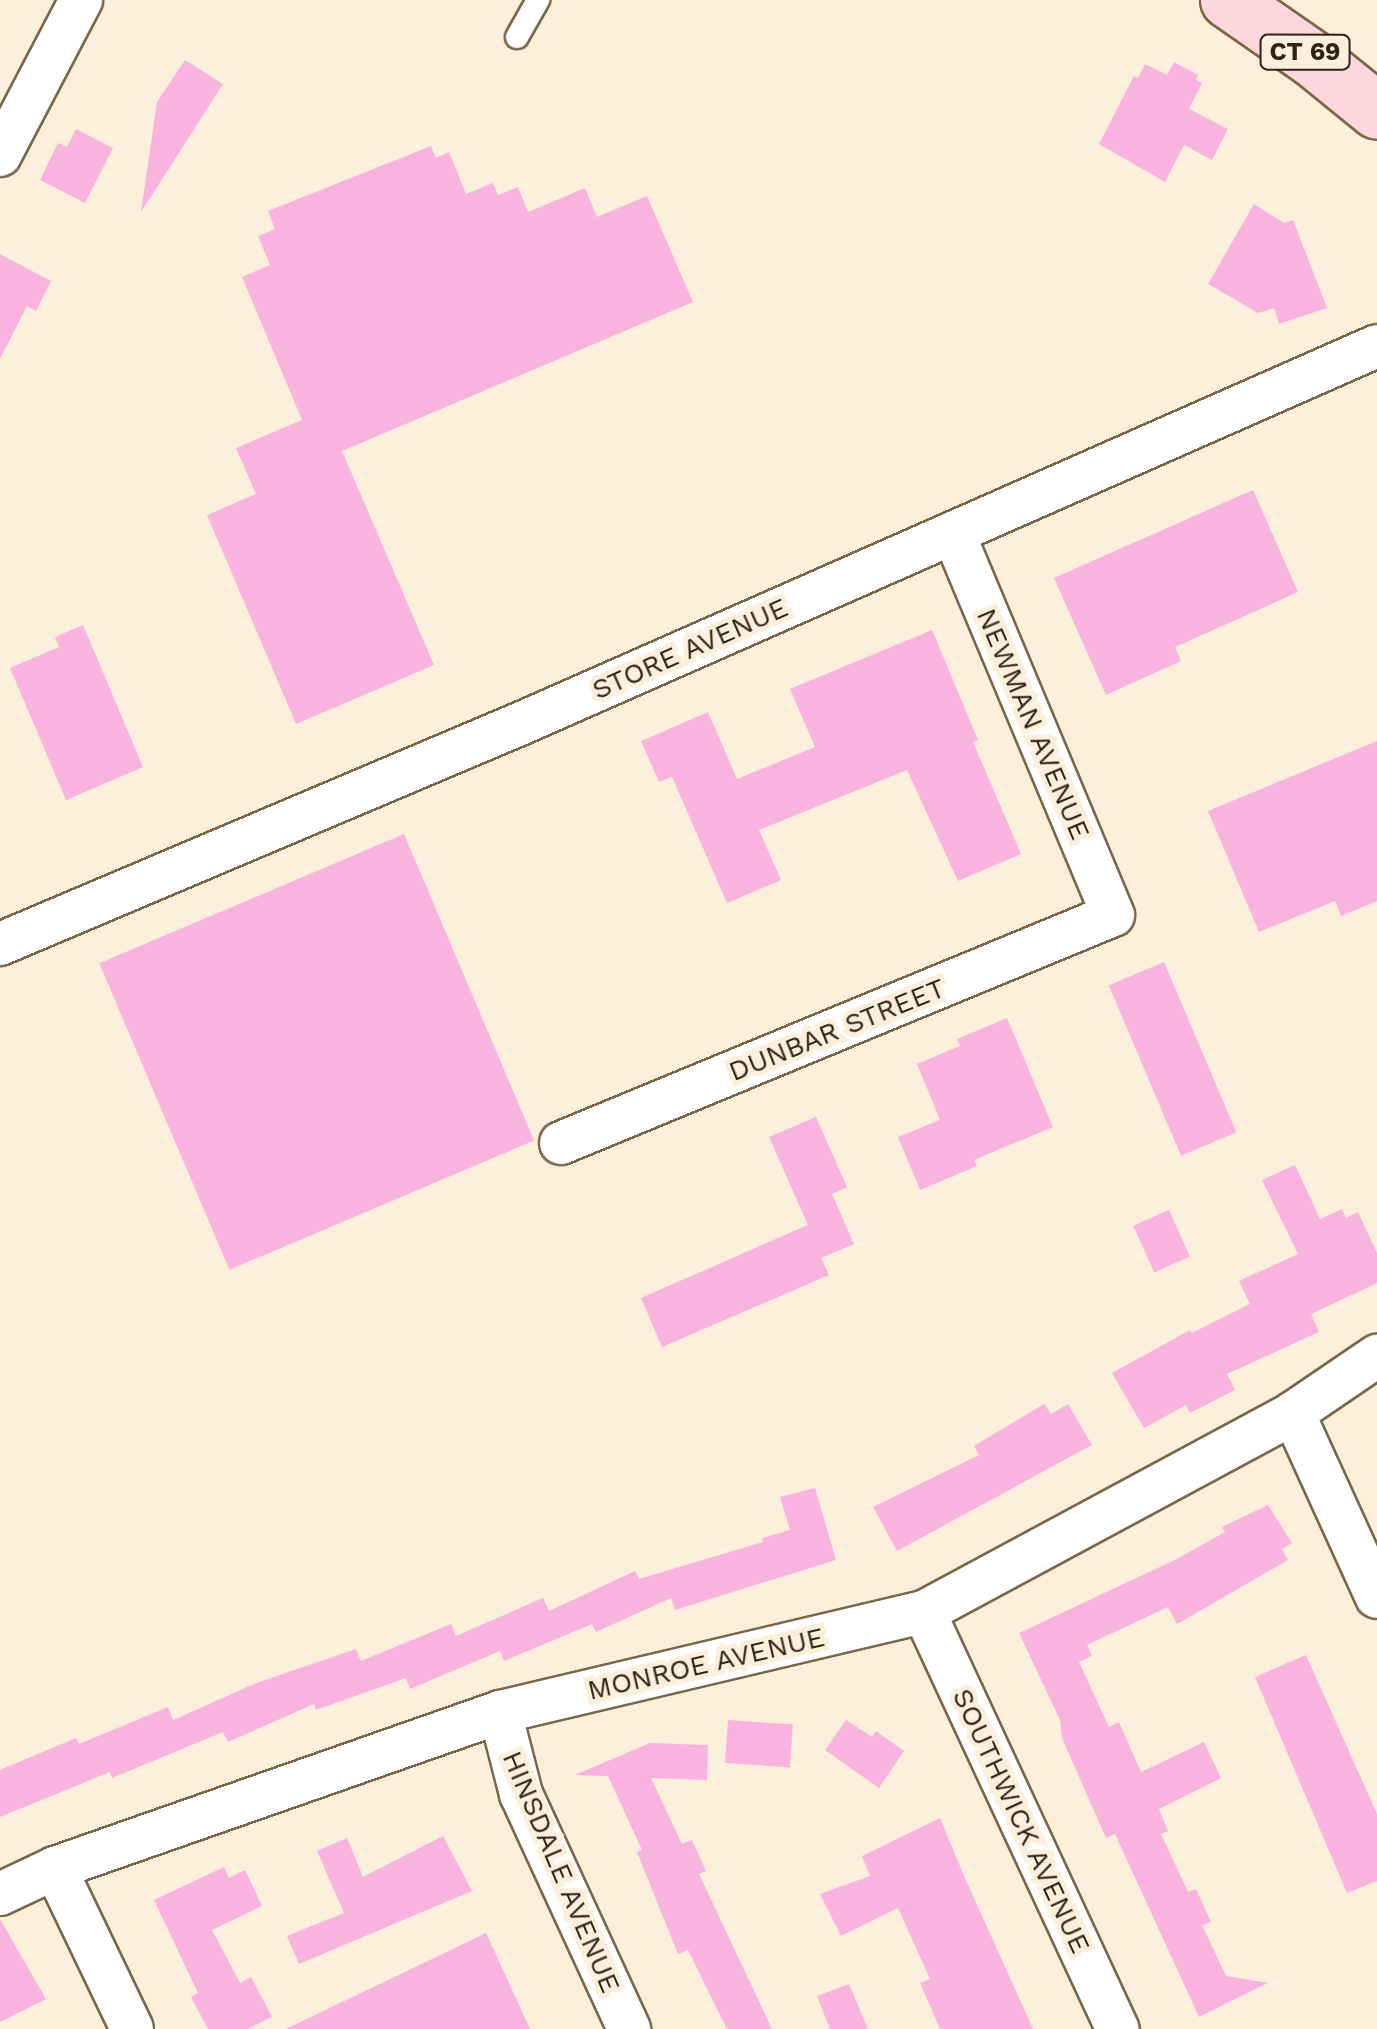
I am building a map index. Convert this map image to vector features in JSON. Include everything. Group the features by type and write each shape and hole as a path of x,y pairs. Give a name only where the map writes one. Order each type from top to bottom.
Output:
{"main road":[{"name":"CT 69","path":"1228,0 1314,58 1377,111"}],"street":[{"path":"0,155 70,3"},
{"name":"STORE AVENUE","path":"0,944 522,723 1377,346"},
{"name":"NEWMAN AVENUE","path":"953,533 1113,915"},
{"name":"DUNBAR STREET","path":"561,1143 1113,915"},
{"name":"MONROE AVENUE","path":"0,1894 55,1868 500,1712 924,1612 1293,1413 1377,1356"},
{"path":"1293,1413 1377,1597"},
{"name":"SOUTHWICK AVENUE","path":"924,1612 1118,2029"},
{"name":"HINSDALE AVENUE","path":"500,1712 517,1784 629,2029"},
{"path":"55,1868 132,2029"}],"lane":[{"path":"517,37 538,0"}],"building":[{"path":"185,60 223,84 141,212 157,102"},
{"path":"1174,62 1198,75 1196,80 1202,83 1189,109 1228,129 1212,160 1184,145 1165,182 1099,144 1134,76 1138,78 1145,64 1167,75"},
{"path":"76,129 113,148 85,203 40,180 58,143 67,147"},
{"path":"431,146 436,158 449,152 466,194 493,183 498,195 518,187 528,212 585,188 597,217 647,196 693,302 342,451 434,665 296,724 207,515 256,494 236,448 302,420 242,277 270,265 258,236 275,229 268,211"},
{"path":"1254,204 1284,223 1293,220 1327,308 1279,324 1274,308 1258,313 1208,284"},
{"path":"0,254 51,281 36,311 27,306 0,359"},
{"path":"1253,490 1298,592 1175,647 1181,661 1106,695 1054,578"},
{"path":"83,625 143,767 66,800 10,668 59,647 55,637"},
{"path":"932,630 978,740 973,742 1021,854 958,881 907,770 759,830 781,880 727,903 672,777 659,782 641,741 708,712 737,779 815,747 790,689"},
{"path":"1377,741 1377,901 1341,916 1335,901 1259,932 1208,811"},
{"path":"404,834 534,1141 229,1270 99,963"},
{"path":"1164,962 1236,1132 1181,1156 1109,985"},
{"path":"1007,1018 1053,1127 974,1160 977,1166 920,1190 898,1137 940,1120 917,1064 960,1046 957,1039"},
{"path":"816,1117 847,1187 832,1194 854,1244 821,1258 829,1275 662,1347 641,1298 808,1225 769,1137"},
{"path":"1295,1165 1320,1219 1342,1209 1346,1218 1358,1212 1377,1253 1377,1283 1311,1314 1319,1332 1227,1374 1235,1390 1190,1413 1186,1405 1144,1428 1112,1373 1190,1330 1192,1333 1250,1304 1239,1281 1298,1254 1262,1180"},
{"path":"1169,1210 1190,1257 1154,1272 1133,1226"},
{"path":"1044,1404 1051,1414 1068,1404 1092,1445 897,1551 873,1507 979,1455 974,1446"},
{"path":"815,1488 836,1560 675,1610 671,1598 596,1632 592,1624 504,1661 500,1651 410,1689 406,1678 316,1710 314,1704 228,1742 223,1732 112,1778 110,1772 0,1817 0,1770 76,1738 79,1744 168,1707 173,1720 259,1682 356,1649 361,1661 451,1624 456,1636 543,1598 549,1611 635,1571 639,1579 763,1542 762,1538 790,1530 780,1497"},
{"path":"1268,1505 1292,1543 1282,1549 1288,1560 1177,1624 1168,1607 1087,1645 1092,1656 1079,1662 1109,1727 1119,1722 1141,1772 1204,1742 1221,1778 1159,1809 1168,1831 1161,1834 1188,1892 1196,1889 1211,1922 1202,1925 1226,1976 1268,1983 1199,2017 1115,1834 1106,1838 1062,1738 1060,1720 1019,1633 1177,1559 1225,1532 1222,1527"},
{"path":"1306,1655 1377,1814 1377,1881 1347,1893 1255,1677"},
{"path":"728,1720 793,1725 790,1767 725,1763"},
{"path":"846,1720 872,1737 876,1731 904,1751 879,1788 825,1750"},
{"path":"650,1743 708,1745 707,1780 651,1778 682,1844 692,1840 706,1871 699,1874 772,2029 727,2029 688,1950 678,1954 637,1852 642,1850 608,1776 575,1775"},
{"path":"940,1818 1033,2029 940,2029 920,1983 930,1979 898,1908 841,1936 820,1894 870,1876 862,1856"},
{"path":"443,1836 472,1891 299,1964 287,1936 344,1913 317,1851 347,1838 363,1877"},
{"path":"224,1867 229,1878 245,1870 262,1906 212,1930 240,1983 251,1977 272,2017 248,2029 208,2029 191,1997 198,1993 154,1900"},
{"path":"0,1919 46,1999 0,2022"},
{"path":"486,1933 530,2029 286,2029"},
{"path":"849,1984 868,2029 830,2029 817,1996"}]}
